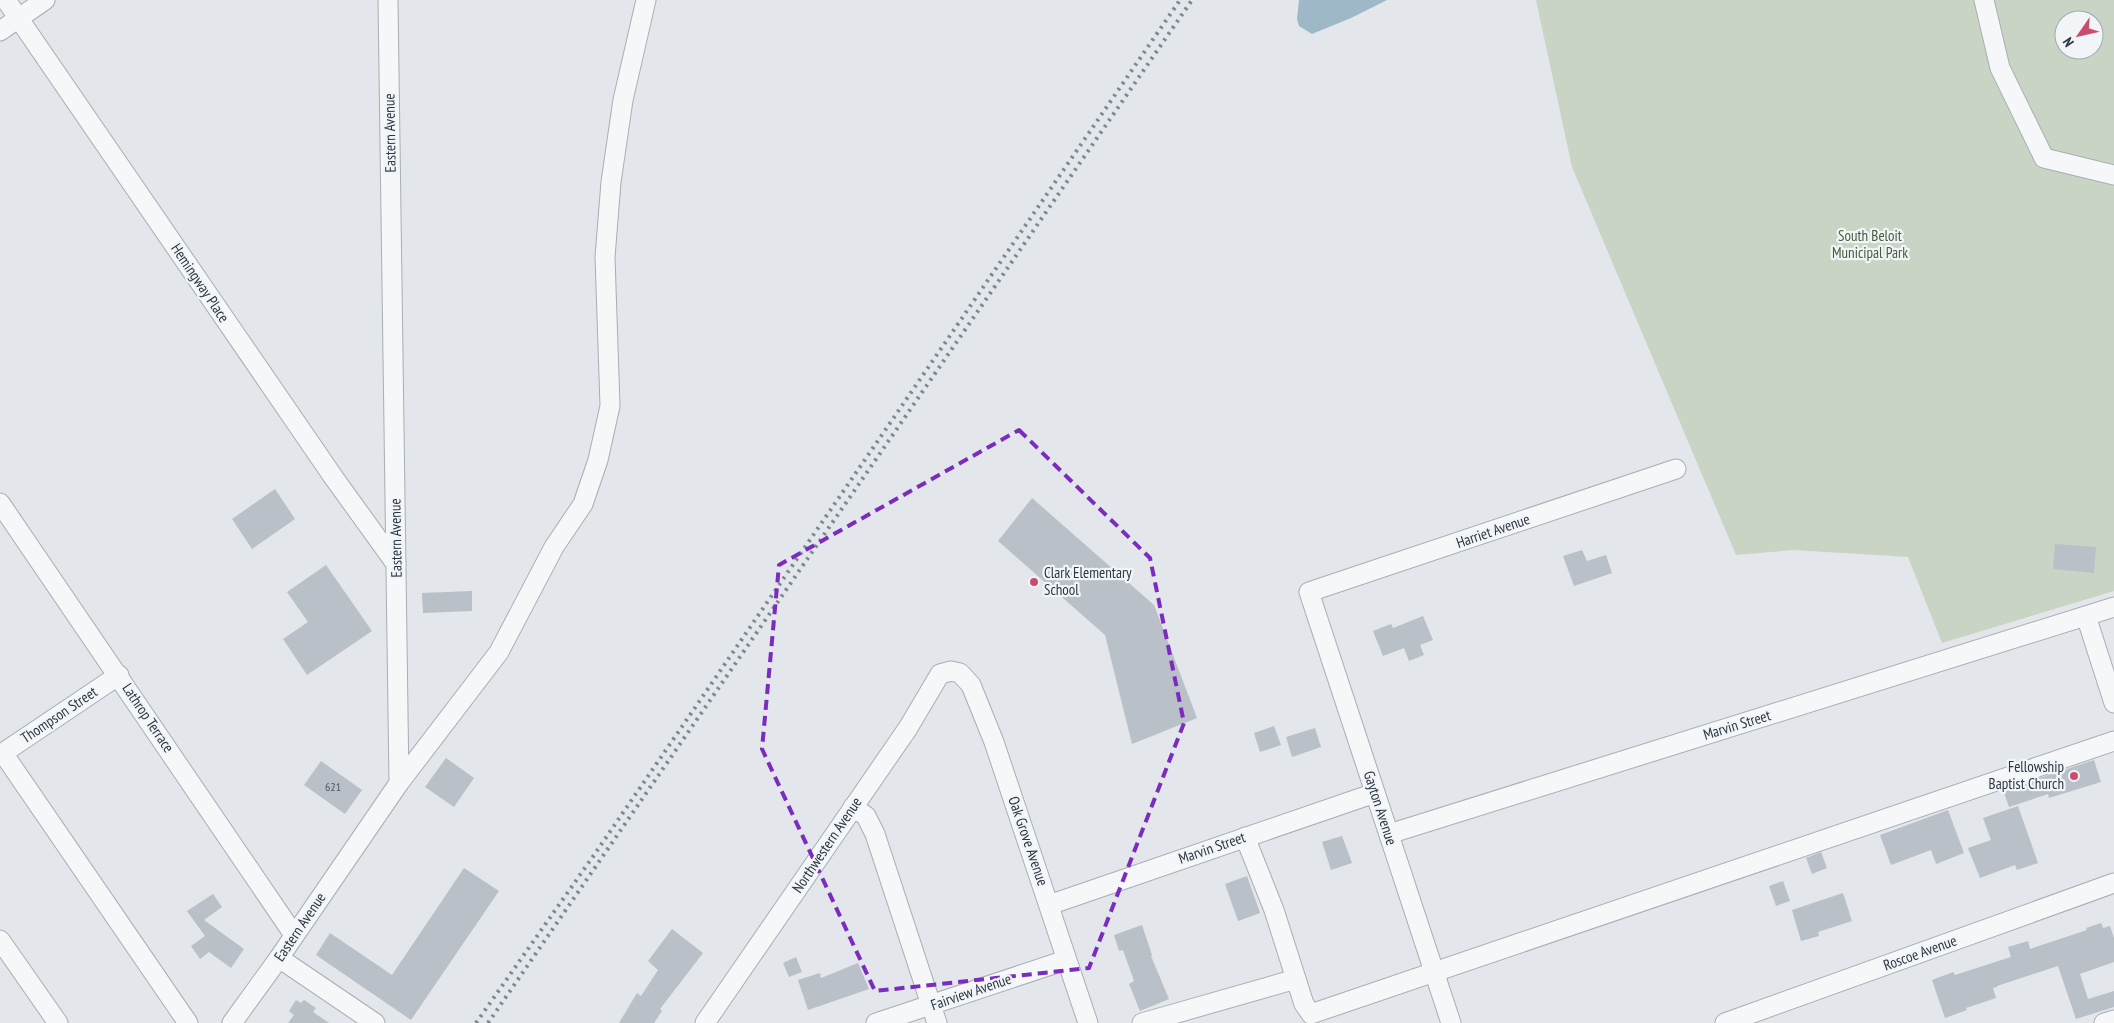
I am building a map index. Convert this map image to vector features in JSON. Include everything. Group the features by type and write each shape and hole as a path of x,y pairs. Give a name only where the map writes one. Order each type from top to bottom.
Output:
{"street":[{"name":"Hemingway Place","path":"6,0 334,478 396,564"},
{"path":"0,31 45,0"},
{"name":"Eastern Avenue","path":"232,1023 399,784 388,0"},
{"path":"399,784 499,652 554,547 583,504 598,460 610,406 605,257 611,182 623,100 646,0"},
{"path":"1984,0 2000,68 2044,158 2114,175"},
{"name":"Harriet Avenue","path":"1309,592 1676,469"},
{"name":"Lathrop Terrace","path":"0,503 119,675 294,935"},
{"name":"Gayton Avenue","path":"1309,592 1451,1023"},
{"name":"Marvin Street","path":"1389,834 2114,607"},
{"path":"2086,616 2114,703"},
{"name":"Northwestern Avenue","path":"705,1023 908,728 940,674 951,670"},
{"name":"Oak Grove Avenue","path":"951,670 960,673 971,685 994,742 1088,1023"},
{"name":"Thompson Street","path":"1,754 119,675"},
{"path":"1245,837 1274,910 1304,1004 1311,1014 2114,741"},
{"path":"1,754 188,1023"},
{"name":"Marvin Street","path":"1049,904 1375,793"},
{"path":"853,807 866,816 875,834 934,1015"},
{"name":"Roscoe Avenue","path":"1725,1023 2114,883"},
{"path":"0,940 58,1023"},
{"path":"279,958 375,1023"},
{"name":"Fairview Avenue","path":"876,1023 934,1015 1066,960"},
{"path":"1142,1023 1296,980"},
{"path":"2104,1023 2114,1020"}],"highlighted area":[{"path":"1019,430 1150,558 1184,723 1089,968 875,991 762,749 779,565"}],"green space":[{"name":"South Beloit Municipal Park","path":"1536,0 2114,0 2114,591 1942,643 1908,557 1793,550 1736,555 1572,167"}],"water":[{"path":"1299,0 1387,0 1351,18 1312,34 1299,26 1297,19"}],"building":[{"path":"275,489 295,519 252,549 232,519"},
{"path":"1032,498 1154,605 1197,718 1132,744 1105,635 998,541"},
{"path":"2055,544 2096,547 2094,573 2053,569"},
{"path":"1582,550 1587,561 1606,555 1612,573 1574,586 1563,556"},
{"path":"326,565 372,631 307,675 283,639 308,622 287,592"},
{"path":"472,591 472,611 423,613 422,593"},
{"path":"1423,616 1433,640 1420,645 1424,655 1409,661 1404,648 1383,656 1373,631 1391,624 1393,628"},
{"path":"1274,726 1281,745 1260,752 1254,733"},
{"path":"1315,728 1321,747 1292,757 1286,737"},
{"path":"446,758 474,778 454,807 425,787"},
{"path":"2094,760 2101,782 2049,798 2048,794 2009,807 2003,790"},
{"path":"321,761 362,790 345,814 304,785"},
{"path":"2018,806 2038,863 2017,870 2015,865 1980,878 1968,848 1991,840 1983,818"},
{"path":"1948,810 1964,853 1936,864 1931,850 1891,865 1880,835"},
{"path":"1342,836 1352,863 1331,870 1322,842"},
{"path":"1821,852 1827,868 1812,874 1806,858"},
{"path":"464,868 499,891 411,1020 316,955 330,933 392,975"},
{"path":"1247,876 1260,913 1238,921 1225,884"},
{"path":"1783,881 1790,901 1776,906 1769,886"},
{"path":"1843,893 1852,921 1818,932 1819,936 1801,941 1792,910"},
{"path":"213,894 222,907 204,920 244,949 231,968 209,952 200,959 191,946 205,936 187,911"},
{"path":"2101,923 2103,928 2110,926 2114,938 2114,962 2080,974 2088,999 2114,991 2114,1007 2076,1019 2058,966 1997,986 1993,988 1996,998 1966,1008 1967,1010 1945,1018 1932,980 1953,972 1955,975 2011,957 2008,947 2028,941 2030,949 2087,930 2086,928"},
{"path":"1142,925 1151,956 1169,999 1140,1011 1129,984 1134,981 1123,950 1119,951 1114,935"},
{"path":"672,929 703,953 660,1009 662,1011 654,1023 619,1023 637,993 641,996 658,970 648,961"},
{"path":"796,957 802,972 789,977 783,963"},
{"path":"858,963 869,989 808,1010 798,980 820,973 821,978"},
{"path":"296,1000 301,1003 304,1000 316,1008 313,1012 329,1023 288,1023 294,1015 289,1011"}],"railway":[{"path":"476,1023 594,855 1180,0"},
{"path":"488,1023 1192,0"}],"place":[{"name":"Clark Elementary School","path":"1034,582"},
{"name":"Fellowship Baptist Church","path":"2074,776"}]}
